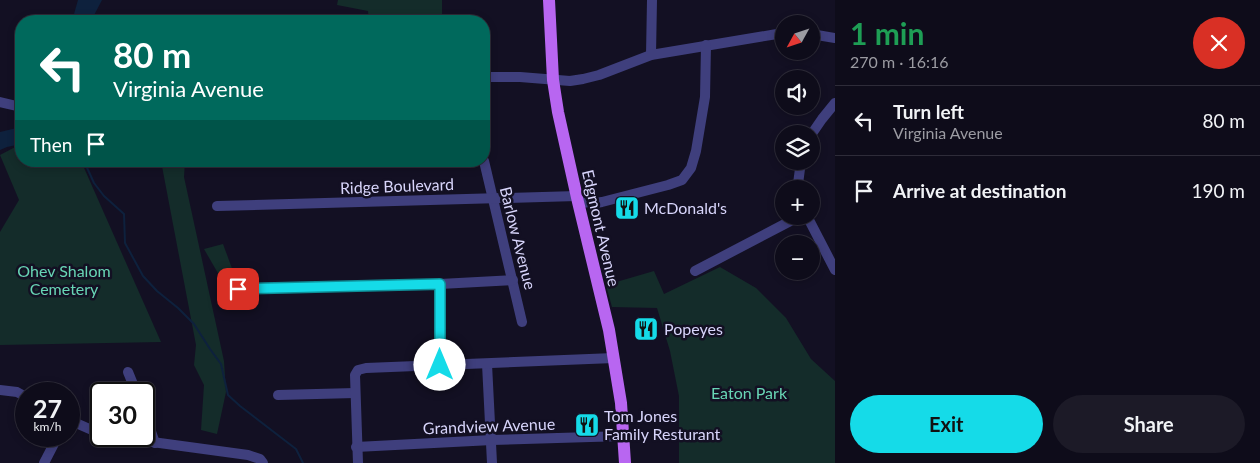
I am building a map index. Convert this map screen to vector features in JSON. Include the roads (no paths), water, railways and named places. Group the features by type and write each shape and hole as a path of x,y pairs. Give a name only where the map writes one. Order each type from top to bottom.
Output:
{"main road":[{"name":"Edgmont Avenue","path":"549,0 553,80 558,112 614,358 621,403 625,463"}],"street":[{"path":"651,56 652,0"},
{"path":"490,78 520,77 570,81 590,78 651,56 775,34"},
{"path":"820,36 835,38"},
{"name":"Ridge Boulevard","path":"217,206 493,198 577,199 602,202 668,185 682,180 691,168 696,150 705,97 706,45"},
{"path":"0,102 15,106"},
{"path":"818,125 835,103"},
{"name":"Barlow Avenue","path":"485,167 522,322"},
{"path":"695,271 783,225"},
{"path":"812,225 835,270"},
{"path":"238,289 440,284 513,280"},
{"path":"440,284 440,365"},
{"path":"358,463 355,375 358,370 366,368 614,358"},
{"path":"487,364 492,463"},
{"path":"128,372 132,382"},
{"path":"0,390 15,392"},
{"path":"278,395 356,393"},
{"name":"Grandview Avenue","path":"356,447 624,436"},
{"path":"155,443 248,455 263,462"},
{"path":"44,463 52,447"}],"water":[{"path":"78,0 102,0 94,15 74,15"},
{"path":"15,128 15,145 0,150 0,132"}],"waterway":[{"path":"87,167 94,183 104,196 124,214 125,243 143,276 194,324 221,364 228,395 296,449 303,463"}],"place":[{"name":"McDonald's","path":"627,208"},
{"name":"Popeyes","path":"646,329"},
{"name":"Tom Jones Family Resturant","path":"587,425"}],"park label":[{"name":"Ohev Shalom Cemetery","path":"64,280"},
{"name":"Eaton Park","path":"749,393"}]}
